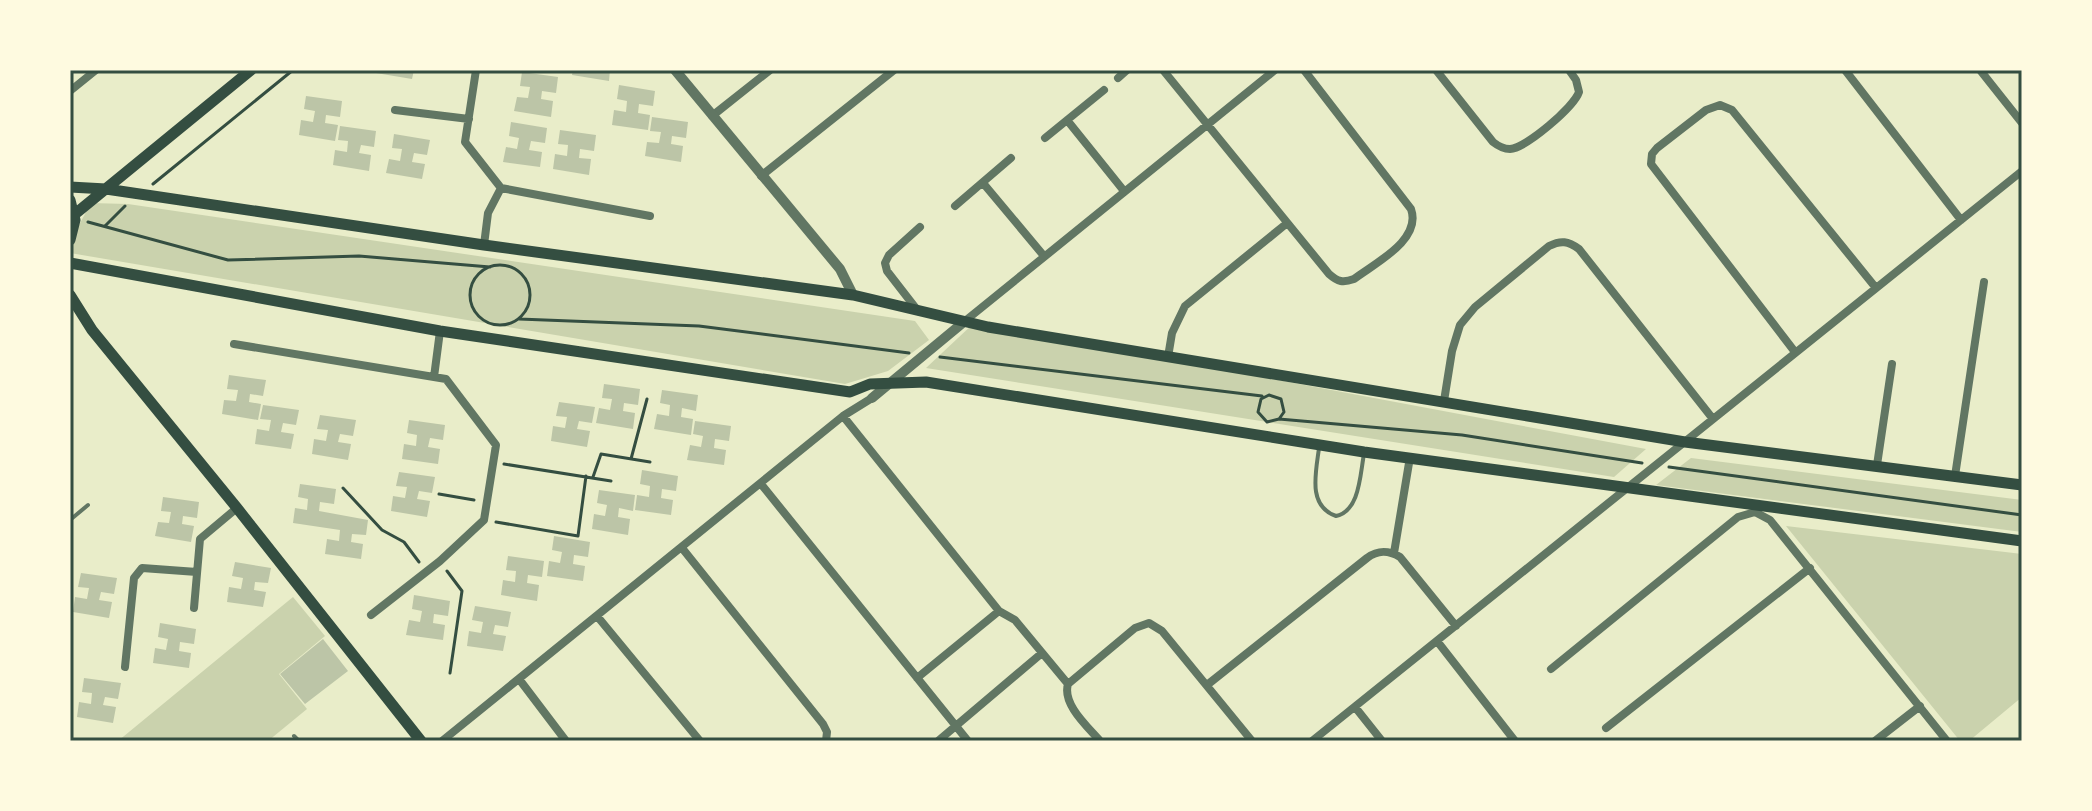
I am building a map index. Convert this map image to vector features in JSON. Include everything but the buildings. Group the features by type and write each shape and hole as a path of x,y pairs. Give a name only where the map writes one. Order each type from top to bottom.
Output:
{"main road":[{"path":"70,240 79,217 106,189 251,70"},
{"path":"70,187 106,189 853,295 988,327 1685,442 2022,485"},
{"path":"70,200 79,217"},
{"path":"70,263 440,331 850,392 870,384 892,382 941,384 1364,452 2022,541"},
{"path":"70,295 92,330 421,741"}],"street":[{"path":"70,91 96,70"},
{"path":"476,70 465,142 501,188 650,216"},
{"path":"675,70 840,269 853,295"},
{"path":"712,116 770,70"},
{"path":"761,176 894,70"},
{"path":"1118,78 1127,70"},
{"path":"1163,70 1286,224 1329,274 1340,282 1354,279 1406,238 1414,223 1411,209 1304,70"},
{"path":"442,741 843,416 892,382 1275,70"},
{"path":"1436,70 1493,142 1499,147 1512,149 1572,106 1579,92 1569,70"},
{"path":"1845,70 1961,220"},
{"path":"1980,70 2022,123"},
{"path":"1045,138 1104,90"},
{"path":"1795,352 1653,170 1651,159 1657,148 1706,110 1720,105 1732,110 1876,288"},
{"path":"395,110 469,119"},
{"path":"1067,120 1124,191"},
{"path":"955,206 1011,158"},
{"path":"1312,741 2022,171"},
{"path":"983,183 1044,256"},
{"path":"484,245 488,213 501,188"},
{"path":"1168,357 1172,333 1185,306 1286,224"},
{"path":"918,312 887,271 885,263 889,255 920,227"},
{"path":"1444,401 1455,335 1466,316 1549,246 1567,242 1579,249 1713,419"},
{"path":"1955,476 1984,282"},
{"path":"434,377 440,331"},
{"path":"234,344 446,379 496,445 484,520 440,561 371,615"},
{"path":"1877,465 1892,364"},
{"path":"843,416 999,611 1015,620 1068,684"},
{"path":"1394,553 1410,457"},
{"path":"761,484 968,741"},
{"path":"194,608 200,539 237,508"},
{"path":"1551,669 1738,517 1755,512 1770,520 1947,741"},
{"path":"682,548 823,724 827,732 826,741"},
{"path":"1207,685 1367,558 1379,552 1394,553 1405,562 1456,626"},
{"path":"125,667 134,578 142,568 197,572"},
{"path":"1606,728 1810,568"},
{"path":"917,678 999,611"},
{"path":"597,616 700,741"},
{"path":"1100,741 1070,703 1066,694 1068,684 1135,628 1149,623 1162,631 1252,741"},
{"path":"1437,641 1515,741"},
{"path":"938,741 1042,653"},
{"path":"519,679 566,741"},
{"path":"1875,741 1920,706"},
{"path":"1355,707 1382,741"}],"lane":[{"path":"1319,445 1314,484 1316,495 1323,508 1336,516 1344,515 1354,503 1364,452"},
{"path":"70,520 88,505"},
{"path":"294,736 299,741"}],"path":[{"path":"105,226 293,70"},
{"path":"79,217 228,260 359,256 509,266 524,276 530,294 525,312 519,319"},
{"path":"490,267 475,280 471,300 474,310 490,323 500,325 519,319 699,326 1274,395 1281,399 1284,412 1279,419 1267,422 1259,416 1257,407 1265,396"},
{"path":"631,459 647,399"},
{"path":"593,477 601,454 650,462"},
{"path":"494,463 611,481"},
{"path":"484,520 578,536 586,476"},
{"path":"343,488 382,530 404,542 426,572"},
{"path":"439,494 486,501"},
{"path":"440,561 462,591 450,673"}],"green space":[{"path":"90,203 128,204 915,321 929,340 888,371 845,384 70,253 75,234"},
{"path":"974,323 1646,449 1614,477 926,368"},
{"path":"1691,458 2022,500 2022,532 1656,485"},
{"path":"1786,526 2022,554 2022,697 1969,741 1960,741"},
{"path":"293,597 325,636 279,674 307,709 268,741 118,741"}]}
